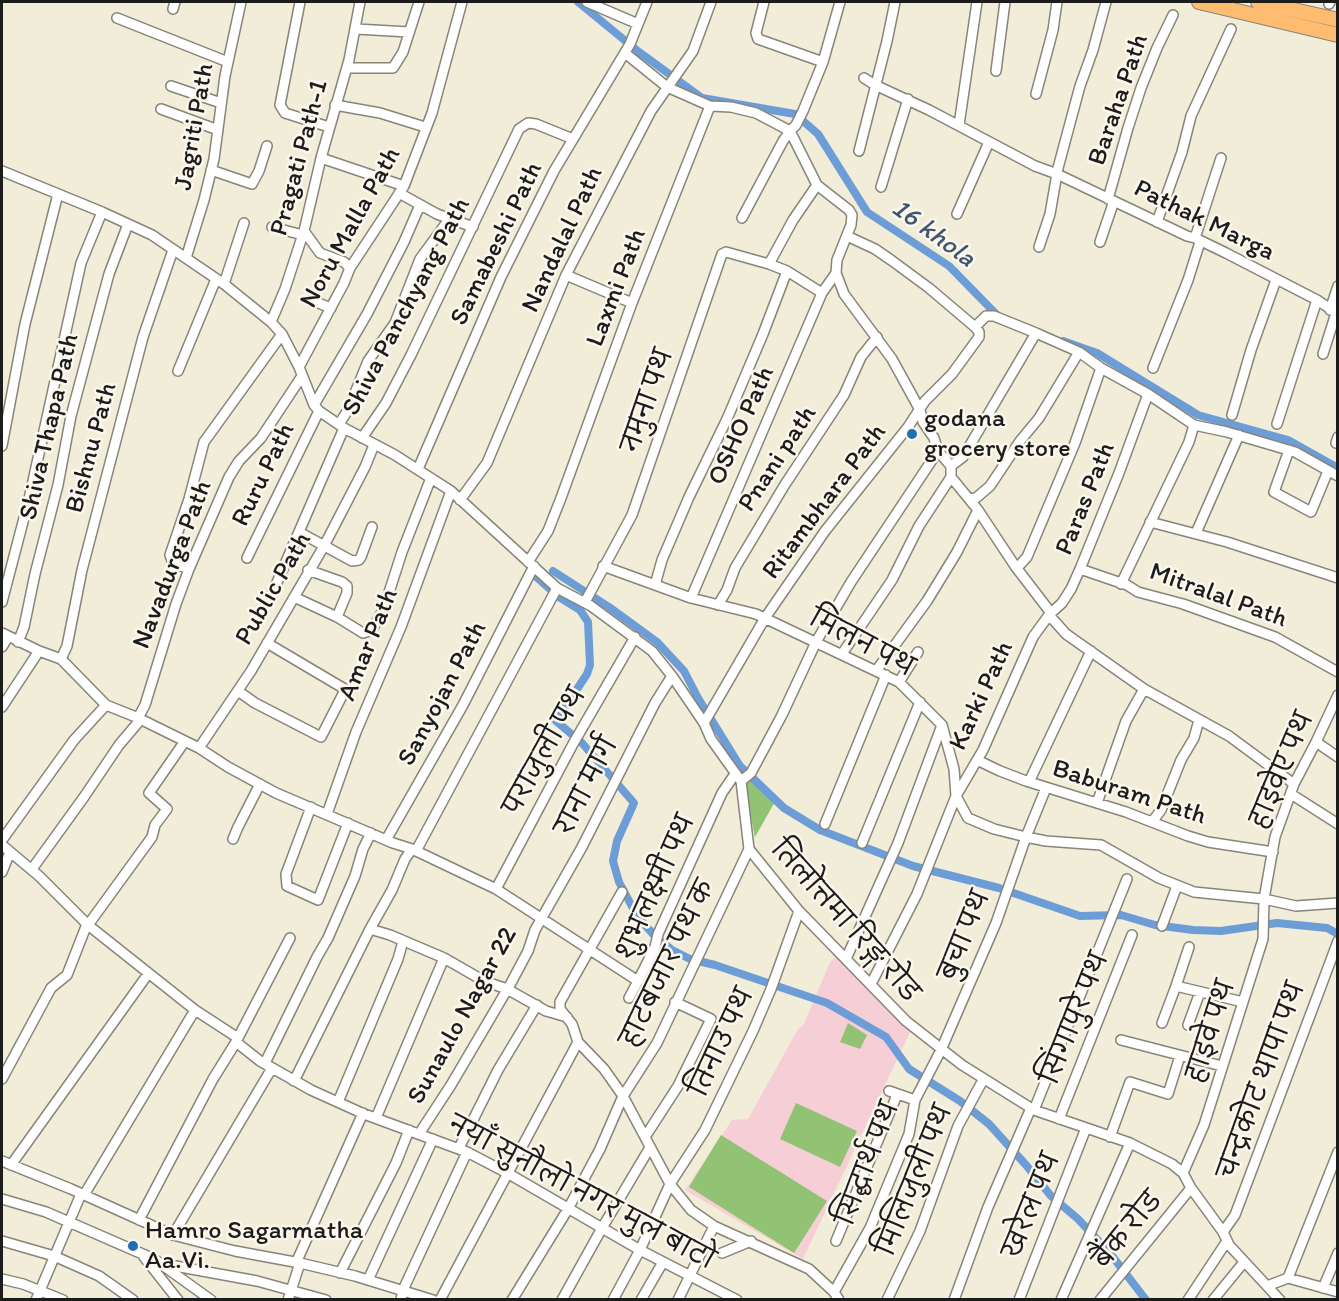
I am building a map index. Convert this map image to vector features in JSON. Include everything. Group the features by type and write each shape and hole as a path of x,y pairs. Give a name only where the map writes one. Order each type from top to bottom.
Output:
{"highway":[{"path":"1199,2 1338,35"},
{"path":"1258,2 1338,20"}],"street":[{"name":"Jagriti Path","path":"186,258 211,170 228,62 241,2"},
{"path":"300,2 280,105 285,113 329,127"},
{"name":"Pragati Path-1","path":"271,322 285,290 304,233 329,127 347,68 360,2"},
{"path":"347,68 393,68 403,52 419,2"},
{"name":"Noru Malla Path","path":"300,372 350,268 401,190 432,113 462,2"},
{"path":"587,2 638,24"},
{"name":"Samabeshi Path","path":"418,469 501,278 554,171 627,49 647,2"},
{"name":"Nandalal Path","path":"460,500 487,463 566,275 651,111 693,51 711,2"},
{"path":"764,2 756,33 758,39 823,62"},
{"path":"742,218 783,141 803,111 831,39 840,2"},
{"path":"859,151 895,2"},
{"path":"959,125 977,2"},
{"path":"996,71 1005,2"},
{"path":"1036,94 1053,30 1057,2"},
{"path":"1039,247 1050,214 1055,171 1106,2"},
{"name":"Baraha Path","path":"1101,242 1128,128 1156,48 1173,15"},
{"path":"117,18 228,62"},
{"path":"356,29 409,32"},
{"path":"1157,222 1182,152 1191,116 1231,29"},
{"path":"627,49 667,87 710,106 730,107 756,113 793,128 817,185 849,210 852,215 851,225 837,260 836,273 844,294 892,359 920,410 923,422 934,438 938,451 951,466 951,477 919,526 892,580 842,654"},
{"name":"Pathak Marga","path":"864,78 989,142 1226,253 1317,300 1334,312"},
{"path":"171,86 221,102"},
{"path":"880,187 908,99"},
{"path":"335,105 380,112 425,127"},
{"name":"Laxmi Path","path":"531,564 548,531 632,303 710,106"},
{"path":"161,110 218,130"},
{"name":"Shiva Panchyang Path","path":"362,438 386,403 489,196 519,129 528,123 536,124 573,139"},
{"path":"957,214 989,142"},
{"path":"211,170 252,184 267,146"},
{"path":"321,158 401,190 420,205 437,214 473,227"},
{"path":"1153,368 1188,280 1221,158"},
{"path":"2,171 152,235 220,282 271,322 282,334 316,408"},
{"path":"817,185 793,220 769,264 787,271 822,293"},
{"path":"2,446 26,324 58,194"},
{"name":"Ruru Path","path":"247,558 316,408 404,242 420,205"},
{"path":"2,602 29,499 81,263 102,212"},
{"path":"272,594 368,361 395,323 420,259 450,218"},
{"path":"178,371 220,282 244,223"},
{"name":"Shiva Thapa Path","path":"18,642 24,627 58,485 71,416 109,274 128,224"},
{"path":"272,227 304,233 320,253 344,262 350,268"},
{"path":"847,236 875,249 891,260 930,288 975,327 986,316 993,316 1036,333 1079,352 1194,425 1289,450 1338,476"},
{"name":"Bishnu Path","path":"61,659 67,646 82,570 143,337 172,250"},
{"name":"नमुना पथ","path":"585,601 632,515 722,254 726,252 769,264"},
{"path":"655,585 666,549 727,419 787,271"},
{"name":"OSHO Path","path":"691,598 822,293 836,273"},
{"path":"566,275 632,303"},
{"path":"1232,415 1251,350 1276,280"},
{"path":"1323,354 1338,286"},
{"path":"1277,424 1317,300"},
{"path":"313,301 331,308"},
{"name":"Ritambhara Path","path":"705,722 765,618 825,531 942,382 952,374 979,337 975,327"},
{"path":"951,466 963,457 1036,333"},
{"path":"189,569 173,563 170,555 189,499 204,442 282,334"},
{"name":"Pnani path","path":"718,605 727,590 735,568 784,486 844,395 861,357 877,338"},
{"path":"969,499 976,498 990,486 1020,441 1039,418 1079,352"},
{"path":"1017,568 1027,557 1075,443 1101,368"},
{"name":"Navadurga Path","path":"32,869 139,719 189,569 233,470 261,438 300,372"},
{"name":"Paras Path","path":"1050,614 1071,590 1119,473 1148,394"},
{"name":"तिलोत्तमा रिङ्ग रोड","path":"316,408 451,491 557,588 585,601 652,651 705,722 711,739 738,777 749,849 799,912 906,1021 983,1080 1033,1109 1130,1143 1172,1164 1183,1173 1227,1241 1280,1299"},
{"path":"1121,584 1189,442 1194,425"},
{"path":"1196,533 1239,435"},
{"name":"Public Path","path":"199,748 238,691 324,546 365,468 374,445"},
{"path":"1289,450 1274,492 1311,512 1328,471"},
{"name":"शुभलक्ष्मी पथ","path":"106,705 199,748 260,784 386,840 414,850 496,889 638,981 722,794 738,777 750,773 782,715 816,642 851,582 938,451"},
{"path":"951,477 978,510 1066,634 1144,689 1229,736 1294,784"},
{"path":"294,597 363,633 372,630 384,608 402,552 431,478"},
{"name":"Amar Path","path":"327,814 356,732 400,627 451,491"},
{"path":"876,671 927,601 957,552 978,510"},
{"path":"1150,522 1196,533 1338,578"},
{"path":"299,532 352,561 359,560 372,527"},
{"name":"Sanyojan Path","path":"386,840 463,705 531,564"},
{"name":"मिलन पथ","path":"603,566 691,598 736,608 765,618 899,682 942,725 954,769 956,796 968,818 994,829 1026,837 1046,841 1101,845 1177,886 1194,892 1264,899 1296,906 1338,903"},
{"name":"Mitralal Path","path":"1080,569 1160,599 1184,604 1275,637 1338,672"},
{"path":"308,570 342,582 347,586 347,594 337,618"},
{"path":"294,1081 392,890 405,859 414,850 557,588"},
{"name":"Karki Path","path":"871,984 920,886 956,796 977,760 1033,638 1050,614"},
{"path":"2,647 5,635 61,659 106,705 74,740 2,840"},
{"name":"पराजुली पथ","path":"496,889 579,733 635,637"},
{"path":"238,691 255,703 321,737 344,688 267,643"},
{"path":"2,707 39,651"},
{"path":"899,682 918,651"},
{"path":"1029,782 1091,651"},
{"path":"825,824 886,675"},
{"name":"राना मार्ग","path":"542,918 582,847 655,703 672,676"},
{"path":"1097,802 1126,721 1144,689"},
{"name":"हाइवेए पथ","path":"1264,899 1275,837 1294,784 1334,714 1338,695"},
{"path":"862,843 920,702"},
{"path":"1152,822 1161,810 1181,760 1194,738 1199,720"},
{"path":"846,959 891,858 942,725"},
{"path":"2,1079 51,988 67,975 88,924 152,837 155,825 167,809 149,793 185,741"},
{"path":"1316,742 1338,757"},
{"name":"Baburam Path","path":"977,760 1029,782 1097,802 1208,842 1273,852"},
{"path":"234,839 260,784"},
{"name":"बुचा पथ","path":"941,1050 996,923 1046,788"},
{"path":"1291,794 1338,824"},
{"path":"310,807 286,874 287,886 318,900 348,823"},
{"path":"173,1235 268,1066 298,995 328,938 371,833"},
{"name":"नयाँ सुनौलो नगर मुल बाटो","path":"2,845 32,869 88,924 148,974 268,1066 311,1090 363,1113 463,1150 640,1250 737,1299"},
{"name":"हाटबजार पथ क","path":"512,1299 568,1209 600,1149 623,1096 657,1043 749,849"},
{"path":"2,872 10,852"},
{"path":"954,1299 988,1207 1033,1109 1127,879"},
{"path":"1162,926 1177,886"},
{"path":"622,892 560,1002 560,1009 572,1024 578,1042 604,1070 623,1096 670,1184 691,1209 714,1226 809,1269 836,1296"},
{"name":"हाइवे पथ","path":"1183,1173 1204,1125 1263,939 1264,899"},
{"name":"तिनाउ पथ","path":"613,1299 640,1250 670,1184 705,1130 772,986 799,912"},
{"name":"Sunaulo Nagar 22","path":"419,1134 451,1085 507,989 542,918"},
{"path":"370,929 444,958 484,981 507,989 546,1011 567,1017"},
{"name":"सिंगापुरे पथ","path":"1059,1119 1132,935"},
{"path":"140,1220 290,938"},
{"path":"338,1102 403,941"},
{"name":"चन्द्रकोट थापा पथ","path":"1223,1232 1235,1215 1338,941"},
{"path":"1162,1023 1189,947"},
{"path":"376,1118 444,958"},
{"path":"148,974 6,1163 173,1235 368,1280 402,1295 433,1299"},
{"path":"629,998 638,981"},
{"path":"1176,986 1243,1002"},
{"path":"1188,1025 1200,993"},
{"path":"645,1137 678,1086 711,1019 675,1002"},
{"path":"402,1295 498,1070 537,1005"},
{"path":"38,1295 82,1194 195,1010"},
{"path":"1121,1040 1222,1066"},
{"path":"440,1299 578,1042"},
{"name":"सिद्धार्थ पथ","path":"836,1296 870,1228 909,1134 916,1098 941,1050"},
{"path":"1110,1137 1130,1082 1168,1094 1180,1056"},
{"name":"मिलिजुली पथ","path":"892,1298 920,1231 958,1125 983,1080"},
{"name":"सिद्धार्थ पथ","path":"836,1241 893,1093 916,1098"},
{"path":"288,1299 298,1263 363,1113"},
{"name":"खरेल पथ","path":"1019,1299 1086,1128"},
{"path":"340,1273 396,1163 409,1130"},
{"path":"368,1280 433,1139"},
{"path":"1061,1299 1130,1143"},
{"path":"562,1299 650,1149"},
{"path":"1288,1278 1338,1152"},
{"name":"बैंक रोड","path":"1100,1299 1191,1188"},
{"path":"2,1199 46,1212 162,1263 211,1299"},
{"path":"678,1299 714,1226"},
{"path":"2,1241 54,1256 99,1276 133,1299"},
{"path":"1188,1299 1227,1241"},
{"path":"722,1253 751,1242"},
{"path":"141,1253 178,1299"},
{"path":"1323,1288 1338,1253"},
{"path":"641,1299 663,1262"},
{"path":"1213,1299 1244,1262"},
{"path":"162,1263 292,1289 326,1299"},
{"path":"1267,1286 1288,1278 1338,1292"},
{"path":"2,1279 22,1284 38,1295 63,1299"}],"shaded area":[{"path":"836,957 911,1030 803,1259 685,1190 732,1120 748,1119 798,1029 804,1024 830,962"}],"green space":[{"path":"754,779 776,800 755,837 744,785"},
{"path":"848,1023 867,1035 860,1049 840,1042"},
{"path":"796,1103 857,1131 840,1167 780,1139"},
{"path":"721,1135 827,1201 794,1253 689,1187"}],"waterway":[{"name":"16 khola","path":"578,2 639,52 702,98 795,114 818,134 867,212 949,266 1000,318"},
{"name":"16 khola","path":"1063,341 1097,353 1198,415 1288,440 1338,468"},
{"path":"553,571 609,607 657,642 684,671 740,766 784,808 820,830 913,866 999,888 1080,916 1121,915 1155,925 1221,931 1277,923 1327,928 1338,934"},
{"path":"533,574 559,597 580,610 588,622 590,665 587,674 556,721 582,743 634,803 617,841 613,861 619,882 637,916 672,950 690,959 715,965 827,1003 886,1037 909,1069 960,1101 989,1124 1051,1196 1078,1219 1109,1252 1146,1300"}],"place":[{"name":"godana grocery store","path":"912,434"},
{"name":"Hamro Sagarmatha Aa.Vi.","path":"133,1246"}]}
